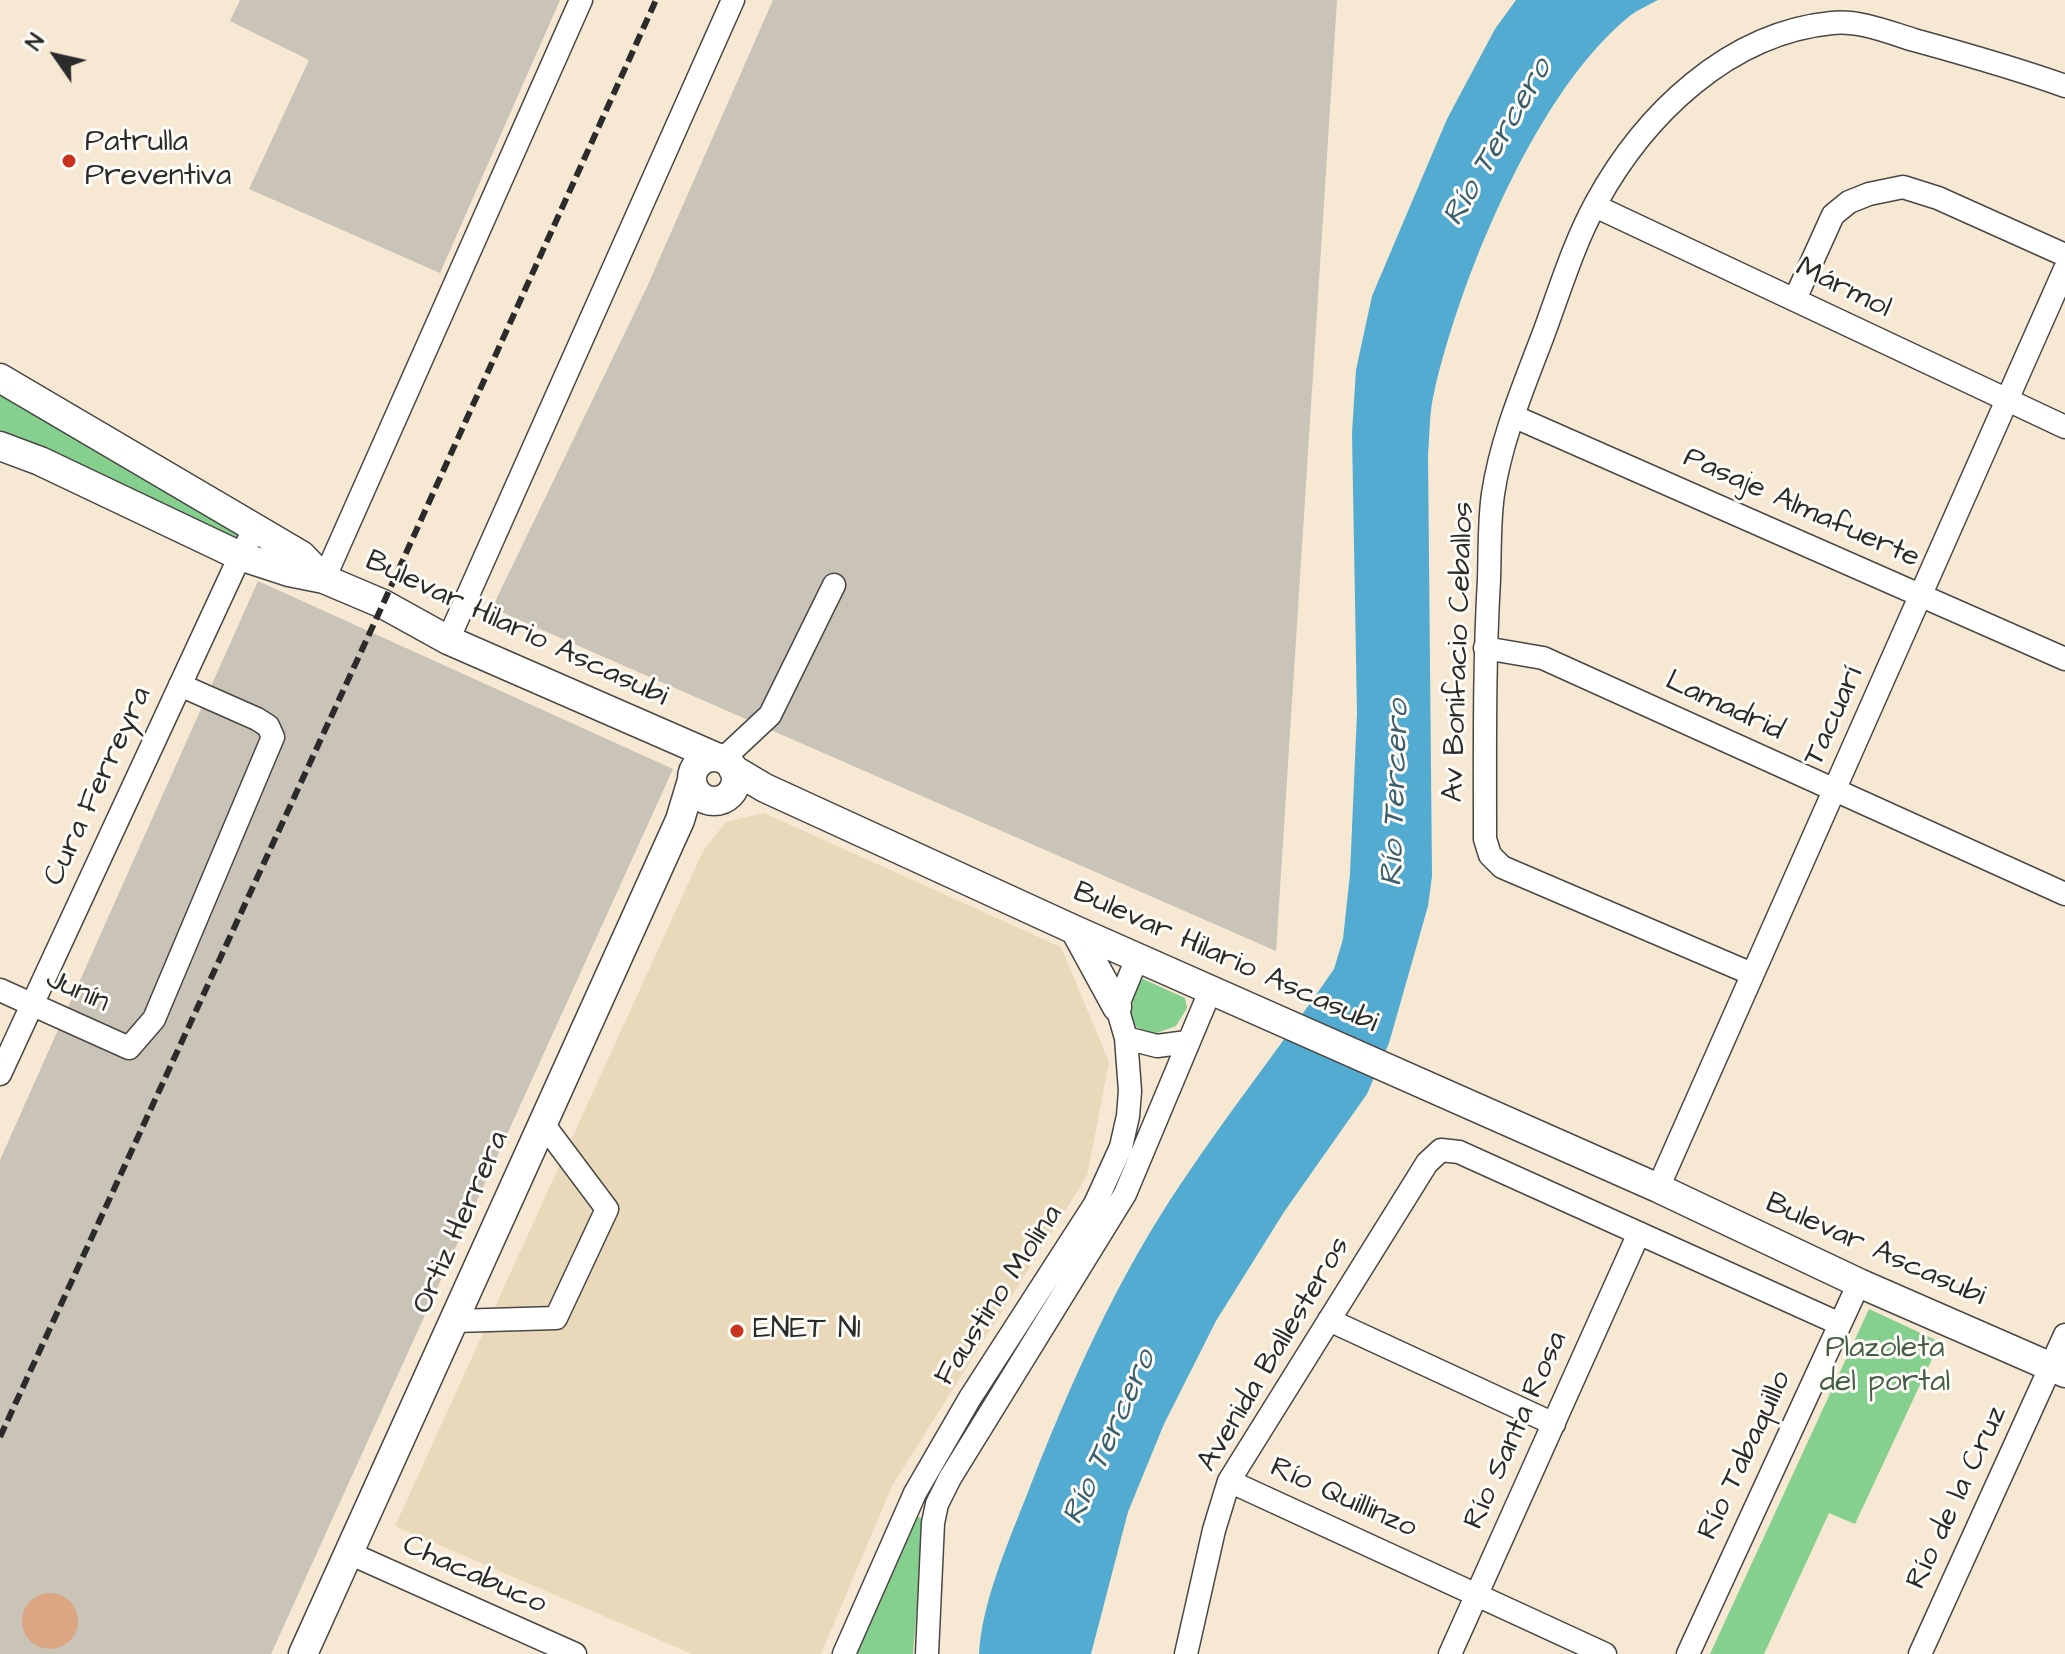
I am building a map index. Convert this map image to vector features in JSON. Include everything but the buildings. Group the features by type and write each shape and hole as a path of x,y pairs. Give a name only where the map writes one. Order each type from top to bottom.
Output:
{"main road":[{"name":"Bulevar Hilario Ascasubi","path":"0,378 256,527 301,555 324,579"},
{"name":"Bulevar Hilario Ascasubi","path":"0,446 40,461 240,556 289,572 324,579 383,604 448,640 678,742 715,775 765,788 1075,930 1658,1188"},
{"name":"Ortiz Herrera","path":"303,1654 680,820 715,775"},
{"path":"1075,930 1117,1007"},
{"name":"Bulevar Ascasubi","path":"1658,1188 1859,1283 2058,1370"}],"street":[{"path":"324,579 581,0"},
{"path":"448,640 733,0"},
{"name":"Av Bonifacio Ceballos","path":"1752,974 1502,867 1490,855 1485,839 1485,648 1493,494 1513,416 1572,257 1595,206 1623,158 1679,95 1745,48 1802,27 1836,22 1863,25 2013,67 2065,86"},
{"path":"1795,299 1833,215 1849,202 1903,187 1938,198 2065,255"},
{"name":"Mármol","path":"1595,206 2065,427"},
{"name":"Tacuarí","path":"1658,1188 2065,269"},
{"name":"Pasaje Almafuerte","path":"1513,416 2065,659"},
{"name":"Cura Ferreyra","path":"0,1074 256,527"},
{"path":"715,775 770,715 834,585"},
{"name":"Lamadrid","path":"1485,648 1543,658 2065,894"},
{"name":"Junín","path":"0,990 129,1048 154,1019 273,737 268,726 257,719 180,685"},
{"path":"1117,1007 1138,956"},
{"name":"Faustino Molina","path":"927,1654 932,1537 937,1504 1125,1194 1211,989"},
{"name":"Faustino Molina","path":"844,1654 915,1493 970,1398 1095,1204 1111,1172 1121,1147 1130,1091 1126,1038 1117,1007"},
{"path":"1126,1038 1157,1046 1187,1042"},
{"path":"455,1321 556,1318 607,1209 544,1125"},
{"name":"Avenida Ballesteros","path":"1186,1654 1214,1530 1229,1481 1427,1163 1441,1150 1459,1152 1639,1233"},
{"path":"1639,1233 1840,1324"},
{"name":"Río Santa Rosa","path":"1450,1654 1639,1233"},
{"name":"Río Tabaquillo","path":"1688,1654 1859,1283"},
{"path":"1329,1320 1554,1424"},
{"name":"Río de la Cruz","path":"1920,1654 2058,1370 2065,1335"},
{"name":"Río Quillinzo","path":"1229,1481 1605,1654"},
{"name":"Chacabuco","path":"349,1553 575,1654"}],"shaded area":[{"path":"240,0 560,0 440,273 249,189 309,60 230,21"},
{"path":"773,0 1337,0 1276,951 492,608 647,287"},
{"path":"258,581 673,769 271,1654 0,1654 0,1160"},
{"name":"ENET N1","path":"764,813 1061,947 1109,1062 1087,1176 892,1486 821,1654 692,1654 395,1526 703,851 726,822"}],"green space":[{"path":"0,387 241,533 237,543 0,436"},
{"path":"1141,978 1185,998 1187,1008 1176,1026 1154,1034 1136,1027 1127,1011"},
{"name":"Plazoleta del portal","path":"1869,1309 1940,1342 1855,1524 1829,1513 1764,1654 1710,1654"},
{"path":"917,1516 924,1520 913,1654 856,1654"}],"water":[{"name":"Río Tercero","path":"1516,0 1658,0 1631,15 1597,48 1564,89 1534,137 1483,242 1446,347 1434,393 1428,454 1432,876 1428,906 1389,1043 1367,1094 1284,1212 1216,1321 1164,1424 1128,1512 1091,1654 979,1654 985,1613 1005,1551 1096,1332 1158,1218 1334,969 1343,939 1350,874 1357,713 1352,433 1356,370 1372,296 1447,119 1495,29"}],"railway":[{"path":"0,1437 383,604 656,0"}],"place":[{"name":"Patrulla Preventiva","path":"69,161"},
{"name":"ENET N1","path":"737,1331"}]}
